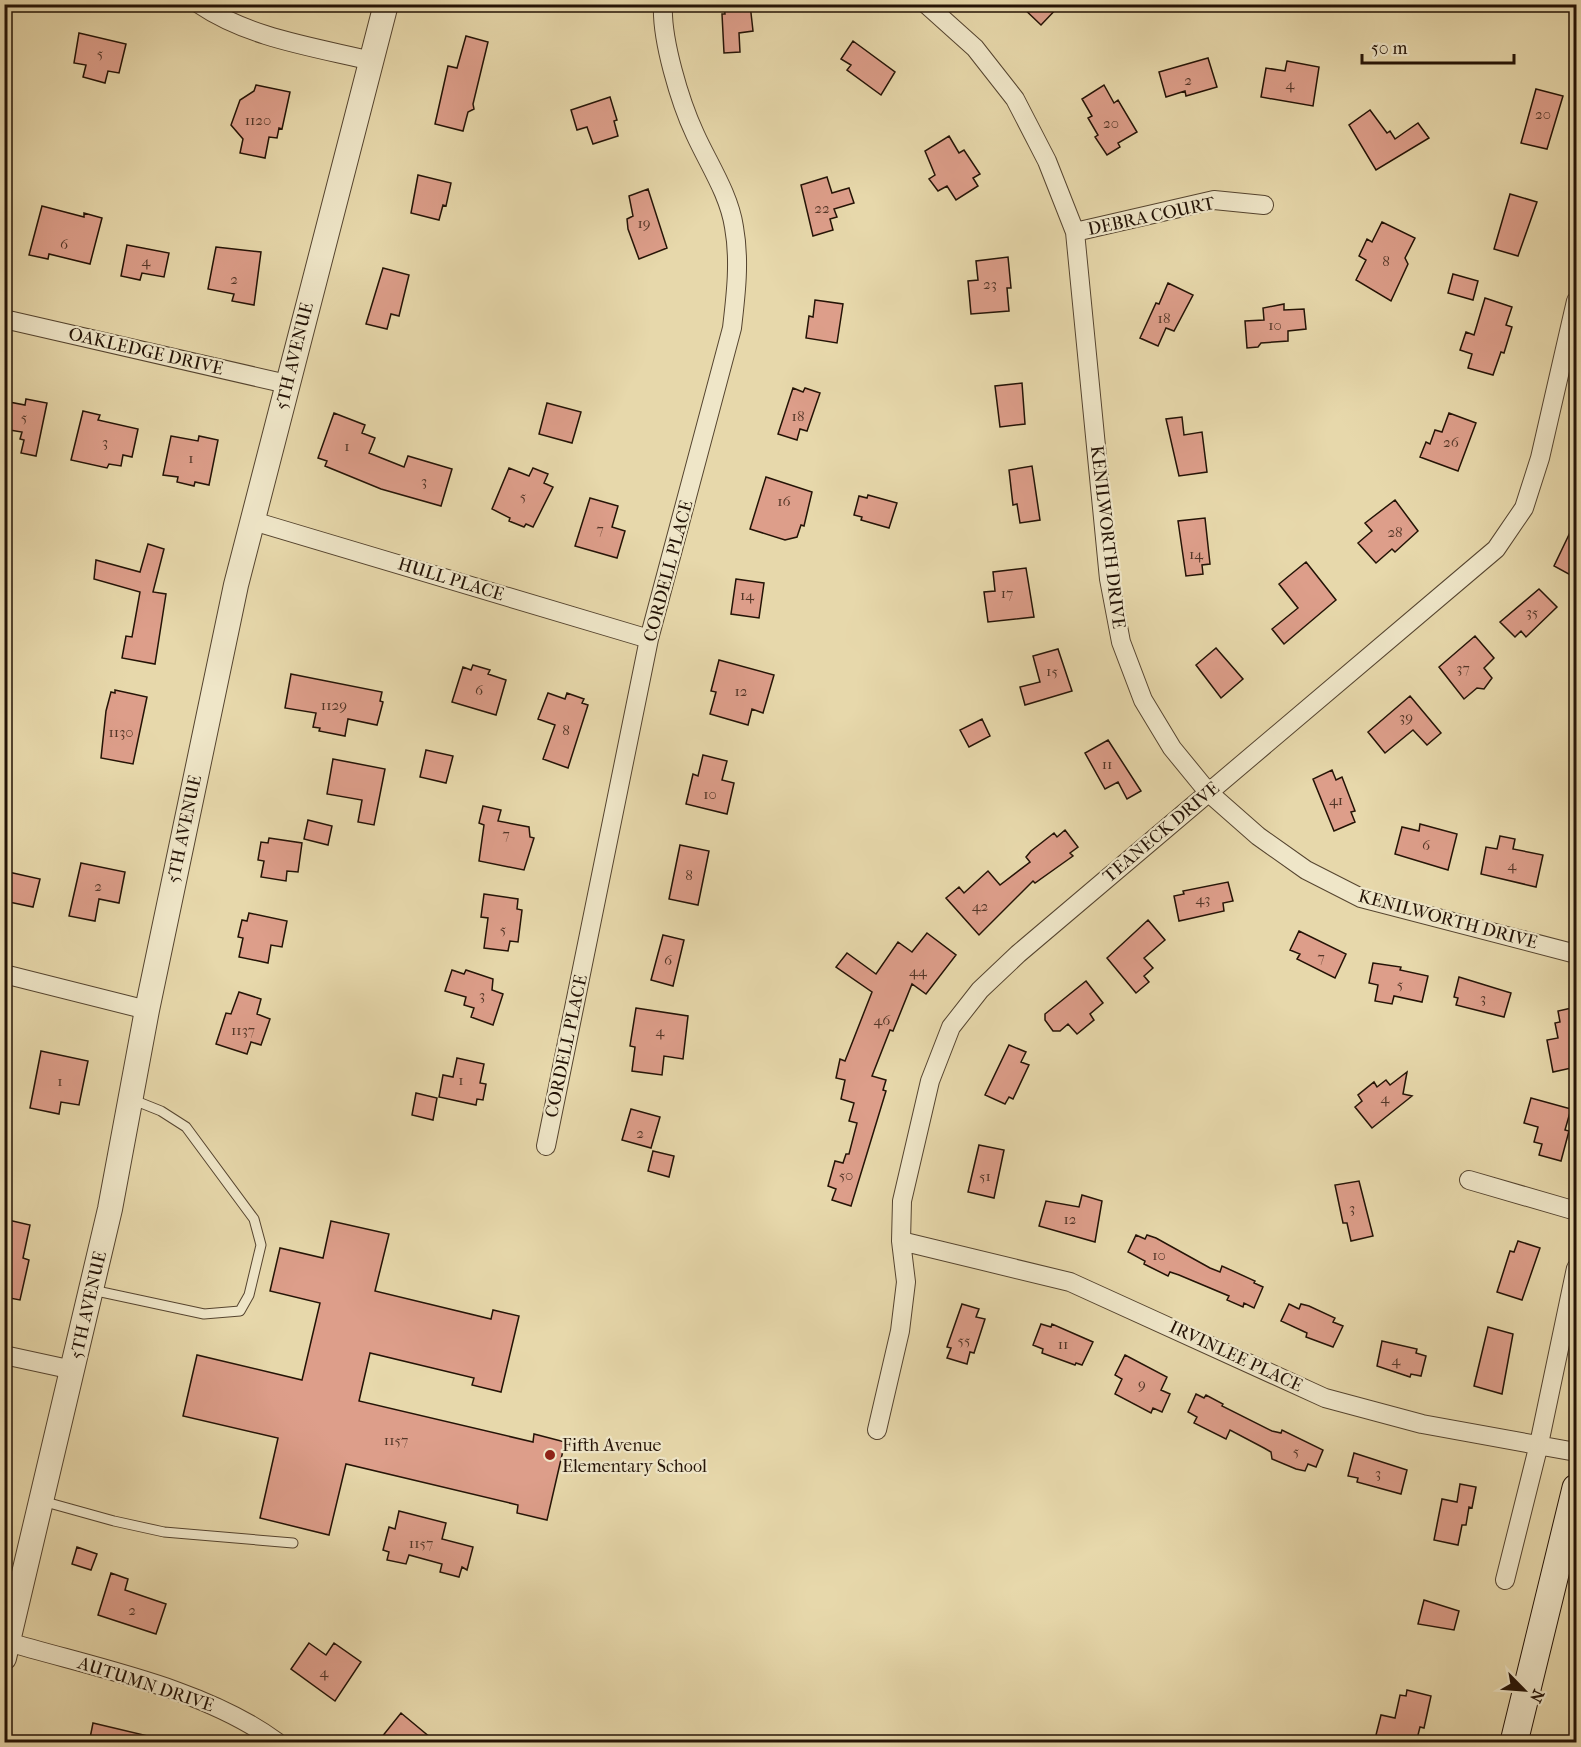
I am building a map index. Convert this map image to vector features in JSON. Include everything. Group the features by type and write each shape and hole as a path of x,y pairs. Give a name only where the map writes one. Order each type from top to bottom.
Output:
{"main road":[{"path":"1514,1743 1576,1488"}],"street":[{"path":"199,4 217,16 264,34 372,61"},
{"name":"5TH AVENUE","path":"6,1650 92,1290 147,1010 236,585 386,4"},
{"name":"CORDELL PLACE","path":"546,1146 649,639 732,328 738,274 734,225 719,184 693,131 672,66 663,4"},
{"name":"KENILWORTH DRIVE","path":"926,4 975,48 1015,99 1047,161 1075,232 1109,579 1121,642 1143,700 1172,748 1208,792 1258,836 1306,870 1361,898 1576,954"},
{"name":"DEBRA COURT","path":"1075,232 1214,200 1264,205"},
{"name":"TEANECK DRIVE","path":"877,1430 900,1331 906,1282 901,1241 903,1201 914,1142 930,1081 951,1027 980,990 1018,954 1496,549 1524,508 1534,478 1576,301"},
{"name":"OAKLEDGE DRIVE","path":"4,318 287,384"},
{"name":"HULL PLACE","path":"253,520 649,639"},
{"path":"4,974 147,1010"},
{"path":"1469,1180 1576,1211"},
{"name":"IRVINLEE PLACE","path":"901,1241 1070,1282 1325,1398 1422,1424 1576,1452"},
{"path":"1505,1580 1539,1444 1576,1268"},
{"path":"4,1355 73,1370"},
{"name":"AUTUMN DRIVE","path":"6,1650 192,1696 234,1713 277,1743"}],"lane":[{"path":"92,1290 204,1314 240,1311 249,1295 261,1245 254,1220 186,1127 161,1111 130,1099"},
{"path":"42,1500 114,1521 164,1532 293,1543"}],"building":[{"path":"724,4 750,4 753,31 739,33 740,52 724,53 722,14 725,14"},
{"path":"1019,4 1061,4 1041,25"},
{"path":"79,33 126,44 119,73 108,71 105,83 83,77 86,65 74,63"},
{"path":"466,36 488,42 473,104 474,109 468,112 463,131 435,124 448,66 457,68"},
{"path":"853,41 895,72 881,95 847,70 851,65 841,59"},
{"path":"1208,58 1217,87 1186,96 1185,91 1166,97 1159,72"},
{"path":"1287,61 1319,67 1313,106 1261,97 1266,68 1285,71"},
{"path":"256,85 290,92 282,129 279,128 277,138 269,137 265,158 240,153 243,139 231,125 240,100 254,91"},
{"path":"1104,85 1114,103 1118,100 1137,132 1118,143 1120,147 1107,155 1095,137 1098,135 1088,118 1092,116 1082,99"},
{"path":"1536,89 1563,96 1547,149 1521,143"},
{"path":"610,97 617,120 614,121 618,136 593,144 587,127 577,130 571,110"},
{"path":"1370,110 1387,133 1390,131 1395,139 1418,123 1429,138 1376,170 1349,125"},
{"path":"949,136 959,153 964,150 980,174 973,178 978,186 956,200 947,186 938,191 929,179 935,175 925,151"},
{"path":"418,175 451,183 446,206 443,205 439,220 411,213"},
{"path":"827,177 832,193 849,188 854,203 834,209 837,217 830,219 833,230 813,236 801,185"},
{"path":"648,189 667,248 639,259 628,229 627,219 633,216 629,196"},
{"path":"1510,194 1537,202 1518,256 1494,249"},
{"path":"42,206 84,217 84,213 102,218 90,264 49,254 48,259 29,255"},
{"path":"1382,222 1415,238 1405,258 1408,264 1391,301 1356,280 1366,260 1359,256 1367,239 1372,242"},
{"path":"127,245 169,253 164,277 142,273 140,280 121,276"},
{"path":"216,247 261,252 254,305 232,301 234,294 208,289"},
{"path":"1008,257 1011,288 1007,288 1009,311 971,314 968,281 978,280 976,261"},
{"path":"383,268 409,275 399,316 391,314 387,329 366,324"},
{"path":"1453,274 1478,281 1473,300 1448,293"},
{"path":"1168,283 1193,295 1174,331 1166,328 1158,346 1140,338"},
{"path":"1485,298 1512,307 1506,325 1512,327 1504,353 1501,352 1493,375 1468,368 1472,354 1460,350 1466,332 1474,335"},
{"path":"815,300 843,304 837,343 806,338 809,316 813,317"},
{"path":"1284,304 1284,310 1304,309 1306,329 1288,331 1288,341 1261,343 1258,347 1247,348 1245,321 1264,320 1263,308"},
{"path":"1022,383 1025,424 1000,427 995,386"},
{"path":"793,388 803,392 805,388 820,393 807,431 800,429 797,440 778,434"},
{"path":"26,399 47,403 36,456 21,453 24,440 20,439 22,432 4,429 4,401 25,405"},
{"path":"547,403 581,412 572,443 539,434"},
{"path":"83,411 100,415 98,420 138,429 132,457 123,455 121,466 109,464 107,468 71,460"},
{"path":"334,413 365,425 362,433 375,438 369,453 404,467 408,456 452,469 441,506 381,489 325,466 327,461 318,458"},
{"path":"1449,413 1476,423 1458,471 1420,457 1426,442 1430,444 1435,430 1442,432"},
{"path":"1182,417 1184,435 1202,432 1207,472 1179,476 1166,419"},
{"path":"171,436 198,441 199,436 218,440 209,485 195,482 194,486 177,482 178,477 163,475"},
{"path":"1032,466 1040,520 1020,523 1017,504 1013,505 1009,470"},
{"path":"509,468 529,476 533,468 548,474 544,483 553,487 533,527 526,524 524,527 509,521 510,518 492,509"},
{"path":"766,477 812,492 804,526 801,525 797,537 785,540 750,529"},
{"path":"868,495 897,503 889,528 861,520 862,517 854,515 859,496 867,498"},
{"path":"590,498 618,506 612,527 625,531 617,558 575,546"},
{"path":"1395,500 1418,531 1395,552 1392,549 1376,563 1358,543 1372,531 1365,523"},
{"path":"1205,518 1210,564 1202,565 1203,574 1186,576 1178,521"},
{"path":"1576,520 1576,578 1554,566"},
{"path":"148,544 164,549 153,592 166,594 155,664 122,658 126,636 132,637 140,592 94,579 96,560 140,572"},
{"path":"1306,562 1336,600 1284,644 1272,629 1298,608 1279,584"},
{"path":"1026,568 1034,617 988,622 984,592 995,591 993,572"},
{"path":"736,579 764,583 759,618 731,614"},
{"path":"1539,589 1557,607 1526,637 1521,631 1515,637 1500,622"},
{"path":"1475,636 1494,658 1484,668 1492,678 1484,689 1477,688 1464,699 1439,667"},
{"path":"1216,648 1243,679 1221,698 1196,665"},
{"path":"1058,649 1072,691 1025,705 1020,687 1040,682 1033,656"},
{"path":"719,660 774,675 763,713 752,709 748,725 710,714 716,692 711,691"},
{"path":"473,665 490,670 488,674 506,680 496,715 452,702 463,667 471,670"},
{"path":"291,674 382,692 380,701 383,702 377,725 348,719 345,736 319,731 320,728 313,727 316,713 285,708"},
{"path":"115,690 147,697 133,764 101,758 106,711 111,692 115,693"},
{"path":"548,693 565,699 567,693 584,699 582,703 588,705 568,768 543,759 555,725 538,719"},
{"path":"1410,696 1441,733 1427,745 1413,730 1385,753 1368,732"},
{"path":"982,719 990,736 969,747 960,730"},
{"path":"1108,740 1141,791 1127,799 1118,782 1105,789 1085,753"},
{"path":"426,750 453,756 446,783 420,777"},
{"path":"703,755 727,761 722,780 734,783 727,814 686,804 693,774 698,776"},
{"path":"333,759 385,769 374,825 358,822 362,800 327,794"},
{"path":"1332,770 1336,780 1342,777 1355,811 1351,812 1355,822 1334,831 1313,779"},
{"path":"483,806 501,810 498,821 529,827 530,837 534,838 524,870 479,861 484,825 479,823"},
{"path":"308,820 332,826 328,845 304,839"},
{"path":"1420,824 1457,834 1448,870 1395,854 1402,827 1419,831"},
{"path":"1065,830 1078,847 1070,853 1073,856 1035,883 1033,881 979,935 946,898 959,887 964,893 988,871 1000,885 1030,862 1026,857 1031,851 1054,833 1057,837"},
{"path":"1500,836 1515,839 1513,849 1543,855 1536,887 1481,874 1486,847 1497,849"},
{"path":"269,838 302,843 298,872 287,871 286,881 261,877 264,861 258,860 261,842 268,843"},
{"path":"680,845 709,851 698,905 669,899"},
{"path":"81,863 125,872 119,903 99,899 95,921 69,916"},
{"path":"4,871 40,879 33,907 4,901"},
{"path":"1228,882 1233,901 1223,903 1224,911 1179,921 1174,896 1184,894 1183,891"},
{"path":"484,894 518,899 517,909 522,910 518,942 510,941 508,951 484,948 488,918 481,917"},
{"path":"249,913 287,921 282,947 271,945 268,963 239,957 243,938 238,937 242,920 247,921"},
{"path":"1148,920 1165,940 1144,958 1153,968 1144,976 1149,982 1136,993 1107,958"},
{"path":"1299,931 1346,954 1335,978 1297,959 1300,954 1290,950"},
{"path":"927,933 956,955 926,994 912,984 893,1031 890,1030 872,1076 886,1080 883,1090 886,1091 851,1206 832,1200 836,1189 828,1186 835,1161 843,1163 846,1154 849,1154 857,1123 849,1121 854,1103 841,1099 845,1080 836,1078 840,1059 845,1061 872,992 836,967 847,953 876,974 898,942 912,952"},
{"path":"663,935 684,940 673,986 651,980"},
{"path":"1373,963 1401,967 1400,970 1428,976 1422,1002 1394,996 1392,1004 1375,1001 1378,985 1369,983"},
{"path":"452,970 464,974 466,970 493,979 492,990 503,994 493,1025 471,1017 474,1008 464,1005 466,997 445,991"},
{"path":"1459,977 1511,993 1504,1017 1456,1005 1458,998 1454,997"},
{"path":"1086,981 1103,1003 1090,1014 1094,1020 1077,1034 1068,1024 1060,1031 1053,1031 1045,1020 1045,1014"},
{"path":"239,992 261,999 257,1014 270,1019 261,1045 251,1042 247,1054 216,1044 226,1013 231,1014"},
{"path":"1576,1007 1576,1067 1553,1072 1547,1040 1558,1038 1555,1023 1560,1022 1558,1011"},
{"path":"636,1008 688,1016 683,1059 664,1056 662,1075 632,1071 635,1047 630,1046"},
{"path":"1009,1045 1026,1052 1021,1062 1029,1065 1013,1099 1009,1097 1005,1104 985,1095"},
{"path":"41,1051 88,1061 79,1105 61,1102 59,1114 30,1108"},
{"path":"457,1058 484,1064 480,1083 486,1084 483,1100 477,1099 476,1105 439,1097 443,1075 453,1077"},
{"path":"1407,1072 1403,1094 1412,1096 1372,1128 1355,1107 1362,1101 1358,1095 1374,1082 1377,1087 1386,1080 1390,1085"},
{"path":"416,1093 437,1098 433,1120 412,1115"},
{"path":"1531,1098 1571,1109 1565,1130 1569,1131 1561,1161 1539,1155 1542,1144 1534,1142 1538,1127 1524,1123"},
{"path":"631,1109 660,1117 651,1148 622,1140"},
{"path":"979,1145 1004,1150 994,1198 968,1192"},
{"path":"653,1151 674,1156 669,1177 648,1171"},
{"path":"1359,1181 1373,1236 1351,1241 1347,1223 1343,1223 1335,1185"},
{"path":"1082,1195 1102,1201 1095,1242 1039,1226 1046,1201 1079,1207"},
{"path":"4,1219 30,1225 23,1258 29,1260 20,1300 4,1297"},
{"path":"331,1221 389,1234 375,1291 491,1319 493,1310 519,1316 501,1392 472,1385 474,1378 370,1353 359,1401 533,1442 534,1434 565,1442 547,1520 517,1513 518,1505 346,1464 329,1535 260,1518 278,1438 183,1416 197,1355 302,1380 320,1303 270,1291 280,1248 323,1258"},
{"path":"1136,1235 1145,1239 1147,1235 1156,1238 1210,1268 1220,1272 1222,1266 1255,1281 1254,1283 1263,1287 1254,1308 1244,1303 1243,1307 1227,1300 1229,1296 1170,1272 1168,1276 1144,1264 1145,1261 1128,1252"},
{"path":"1518,1241 1540,1248 1522,1300 1497,1292 1510,1251 1514,1252"},
{"path":"962,1304 979,1309 976,1317 985,1319 974,1353 970,1352 967,1364 947,1358 951,1348 947,1347"},
{"path":"1289,1304 1299,1309 1301,1304 1309,1306 1335,1318 1333,1322 1343,1326 1333,1347 1306,1337 1307,1333 1281,1321"},
{"path":"1041,1324 1051,1327 1052,1324 1093,1342 1082,1365 1076,1363 1075,1365 1042,1353 1043,1349 1033,1345"},
{"path":"1488,1327 1513,1334 1502,1394 1474,1386"},
{"path":"1382,1341 1417,1349 1416,1353 1426,1356 1421,1376 1411,1374 1410,1377 1377,1366"},
{"path":"1125,1355 1167,1377 1161,1390 1170,1394 1162,1412 1153,1408 1151,1413 1115,1394 1122,1379 1115,1375"},
{"path":"1196,1394 1204,1398 1206,1395 1223,1404 1222,1406 1272,1431 1281,1433 1282,1430 1323,1450 1316,1467 1308,1464 1305,1471 1296,1469 1272,1459 1271,1452 1230,1430 1226,1439 1194,1423 1197,1417 1188,1412"},
{"path":"1354,1453 1407,1470 1401,1494 1357,1482 1358,1478 1348,1476"},
{"path":"1460,1484 1476,1487 1472,1508 1469,1507 1466,1525 1462,1525 1458,1545 1434,1540 1442,1499 1457,1502"},
{"path":"399,1511 446,1523 442,1539 473,1547 467,1570 462,1567 459,1577 440,1572 442,1564 409,1555 406,1564 387,1560 389,1552 383,1550 389,1527 395,1529"},
{"path":"77,1547 97,1554 91,1570 72,1564"},
{"path":"111,1573 128,1579 125,1590 166,1604 156,1634 98,1615"},
{"path":"1424,1600 1459,1611 1454,1630 1418,1624"},
{"path":"309,1643 326,1655 334,1643 361,1662 335,1701 291,1669"},
{"path":"1407,1690 1431,1696 1424,1728 1420,1727 1416,1743 1374,1743 1381,1715 1395,1718 1400,1695 1406,1696"},
{"path":"401,1713 437,1743 377,1743"},
{"path":"93,1723 148,1736 147,1743 89,1743"}],"place":[{"name":"Fifth Avenue Elementary School","path":"550,1455"}]}
